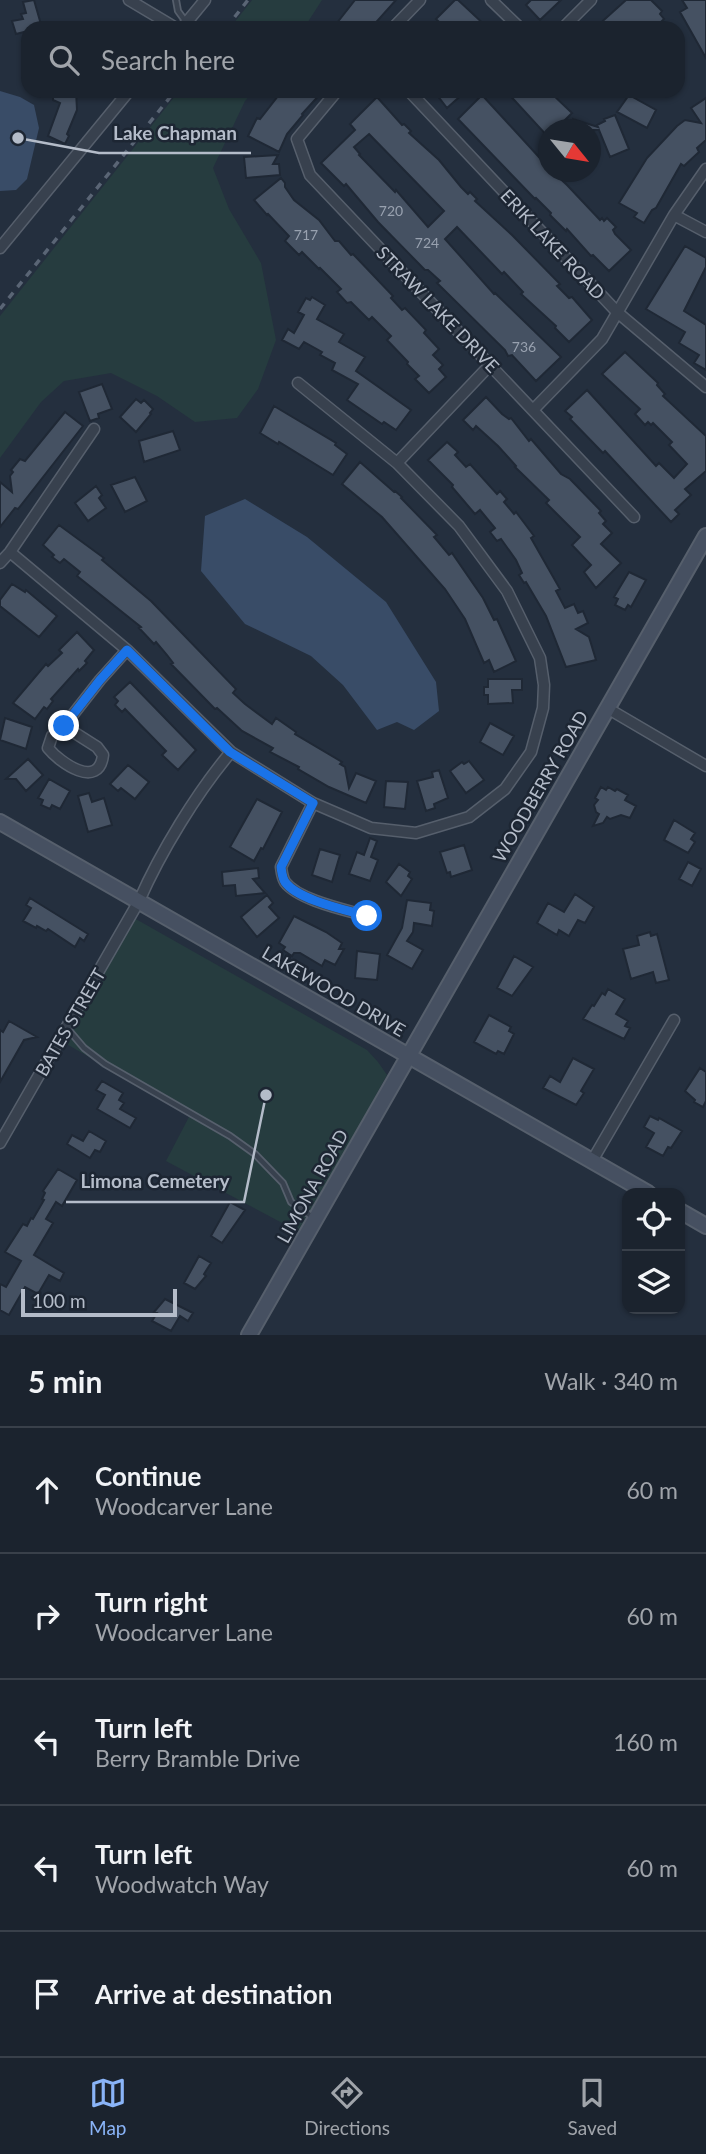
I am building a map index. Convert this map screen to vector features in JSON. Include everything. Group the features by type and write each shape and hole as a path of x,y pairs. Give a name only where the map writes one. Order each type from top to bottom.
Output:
{"street":[{"path":"130,0 164,21"},
{"path":"187,21 205,0"},
{"path":"400,21 420,0"},
{"path":"491,0 513,21"},
{"path":"570,21 592,0"},
{"path":"0,248 123,98"},
{"name":"STRAW LAKE DRIVE","path":"331,98 298,139 310,175 634,517"},
{"name":"ERIK LAKE ROAD","path":"416,98 617,312 706,387"},
{"path":"534,409 602,339 674,215 706,169"},
{"path":"674,215 706,232"},
{"path":"397,463 490,365"},
{"path":"10,552 127,650 230,752 313,803 371,828 416,832 469,817 488,805 505,789 531,752 543,708 544,685 540,658 507,591 458,526 397,463 298,383"},
{"path":"0,563 94,429"},
{"name":"WOODBERRY ROAD","path":"407,1056 706,536"},
{"path":"64,726 97,747 103,755 102,763 94,771 87,773 75,769 60,760 48,748 52,736 64,726 92,688 127,650"},
{"path":"607,708 706,766"},
{"name":"BATES STREET","path":"0,1143 139,901 148,880 210,776 230,752"},
{"path":"313,803 281,867 283,878 288,886 323,904 367,916"},
{"name":"LAKEWOOD DRIVE","path":"0,822 639,1188"},
{"path":"593,1161 674,1020"},
{"name":"LIMONA ROAD","path":"249,1335 407,1056"},
{"path":"685,1214 706,1226"}],"lane":[{"path":"176,0 182,21"},
{"path":"66,1027 84,1048 106,1064 230,1136 255,1154 283,1183 291,1202 315,1219"}],"green space":[{"path":"252,0 322,0 308,21 236,21"},
{"path":"173,98 248,98 213,168 229,209 261,263 276,340 258,389 237,418 195,422 157,396 111,373 64,381 41,402 0,458 0,316"},
{"path":"134,918 367,1050 387,1075 301,1233 166,1161 190,1115 63,1042"}],"water":[{"path":"0,91 34,105 39,128 27,179 16,190 0,191"},
{"path":"245,499 307,537 386,602 436,682 439,711 414,730 397,722 377,730 343,685 311,656 245,624 201,571 205,516"}],"building":[{"path":"34,0 40,21 21,21 21,33 16,34 12,21 23,19 21,14 26,13 23,2"},
{"path":"355,0 396,0 377,21 338,21"},
{"path":"458,0 480,21 438,21 436,19"},
{"path":"531,0 561,0 540,20 526,5"},
{"path":"626,0 651,0 662,11 660,14 664,19 662,21 603,21"},
{"path":"682,0 706,0 706,58 680,12 687,8"},
{"path":"76,98 77,110 65,144 48,136 60,103 53,100"},
{"path":"276,98 317,98 287,134 279,152 248,136 257,118 260,119"},
{"path":"378,98 592,320 569,342 556,326 521,294 523,292 504,272 502,274 457,227 445,239 494,294 561,357 536,381 437,283 440,281 425,270 378,222 346,184 344,186 321,163 355,130 350,124","holes":["369,134 444,211 428,227 396,190 395,192 359,155 354,147"]},
{"path":"439,98 458,98 447,108"},
{"path":"479,98 485,98 538,156 538,182 564,182 600,220 607,218 616,227 613,230 615,234 631,250 609,271 458,119"},
{"path":"512,98 556,98 572,113 566,119 538,119 538,126"},
{"path":"627,98 634,98 656,110 647,128 617,112"},
{"path":"706,98 706,140 697,148 699,152 684,166 681,164 656,208 644,223 634,217 637,213 619,203 647,158 677,126 685,120 701,123 691,108"},
{"path":"615,115 629,149 610,157 601,135 601,123"},
{"path":"278,155 273,164 279,164 280,175 246,178 244,157"},
{"path":"281,178 294,200 319,220 335,241 339,241 353,254 393,296 391,298 402,310 405,308 426,330 424,333 439,349 433,355 443,365 439,369 446,377 429,393 415,379 419,376 408,362 387,340 391,336 372,317 369,320 351,302 347,303 337,292 341,289 302,252 299,255 285,241 289,236 254,200"},
{"path":"685,246 706,258 706,267 684,311 706,325 706,370 694,363 699,355 679,343 685,332 646,309"},
{"path":"312,297 325,305 317,319 344,334 339,342 365,357 356,371 411,410 396,430 384,422 382,424 347,400 358,384 332,370 335,363 320,355 322,352 304,342 299,349 282,340 288,329 294,333 304,315 298,312 306,298 310,300"},
{"path":"625,352 658,383 665,394 663,396 706,436 706,471 685,489 691,495 675,510 679,514 671,522 565,411 587,390 656,466 659,463 674,478 687,464 669,445 672,442 653,423 651,425 648,422 645,425 635,414 640,409 602,374"},
{"path":"102,384 112,409 98,414 99,418 90,421 79,392"},
{"path":"486,397 502,414 511,418 529,441 531,439 561,474 570,479 601,511 599,513 606,521 603,524 612,533 601,544 621,563 596,588 584,572 591,565 572,545 580,537 546,503 549,500 498,446 476,426 473,430 463,420"},
{"path":"136,399 141,403 144,400 153,409 136,432 120,417"},
{"path":"274,406 336,443 335,445 347,454 333,475 260,433"},
{"path":"65,412 83,426 18,509 15,508 0,527 0,482 12,492 11,470 20,459 25,461"},
{"path":"173,431 180,450 144,462 139,441"},
{"path":"447,442 458,452 455,455 466,467 470,464 497,494 500,491 507,499 504,502 514,514 516,512 534,536 531,538 560,589 556,591 565,608 574,604 578,613 583,611 588,623 576,629 589,637 596,660 566,667 546,616 519,575 522,573 516,560 501,539 497,541 490,532 495,528 480,510 475,514 453,485 428,460"},
{"path":"360,462 402,497 437,535 434,537 449,555 452,553 483,598 494,620 497,619 516,661 494,672 489,660 484,663 465,619 445,589 382,517 342,484"},
{"path":"135,477 147,501 125,512 111,485"},
{"path":"96,486 102,495 99,498 106,508 88,521 75,503"},
{"path":"59,525 104,558 102,560 151,601 236,689 233,693 245,704 272,724 276,718 296,732 295,734 342,762 340,764 345,767 349,788 356,773 376,781 366,803 329,787 270,752 273,748 242,731 215,709 171,664 173,663 167,655 139,628 141,627 77,576 80,572 64,559 60,563 52,557 54,555 43,545"},
{"path":"629,572 646,580 631,607 628,605 625,610 615,605 618,599 614,597"},
{"path":"12,584 25,592 26,590 57,616 39,637 0,606 0,600"},
{"path":"77,632 94,650 85,661 87,663 79,671 78,669 51,699 53,701 47,709 44,707 35,719 13,703 46,664 48,666 62,653 59,650"},
{"path":"488,679 522,679 522,690 512,690 513,703 488,704 484,687 488,687"},
{"path":"130,682 196,750 178,770 162,755 166,751 125,709 122,712 115,705 118,701 114,697"},
{"path":"5,718 32,727 26,749 0,740"},
{"path":"490,723 514,736 503,755 480,742"},
{"path":"28,759 43,775 26,791 16,779 6,779"},
{"path":"469,761 484,780 466,793 450,771 462,762 464,764"},
{"path":"128,765 149,782 135,799 121,788 118,791 110,784"},
{"path":"439,770 448,798 426,811 417,781 433,777 432,772"},
{"path":"49,779 70,791 60,809 52,805 50,809 41,805 43,800 38,798"},
{"path":"386,781 408,782 405,809 384,807"},
{"path":"601,787 606,790 608,787 615,791 617,789 628,795 625,800 636,806 630,818 621,815 610,819 607,817 603,823 593,826 599,814 594,805 598,800 595,798"},
{"path":"89,793 92,802 104,798 112,825 88,832 78,796"},
{"path":"257,799 282,812 254,861 230,847"},
{"path":"674,820 695,833 691,839 695,842 688,853 664,840"},
{"path":"370,838 377,841 371,857 378,860 370,881 349,874 357,852 364,855"},
{"path":"464,845 472,870 451,877 440,852"},
{"path":"320,849 340,855 332,882 312,875"},
{"path":"688,862 701,869 692,886 679,879"},
{"path":"399,864 410,872 408,876 412,879 401,896 386,882"},
{"path":"258,868 259,878 253,879 265,893 236,896 235,885 223,886 222,872"},
{"path":"575,894 594,907 585,923 578,920 569,936 559,930 557,935 537,923 548,903 564,912"},
{"path":"267,895 273,903 269,907 279,918 257,937 241,917"},
{"path":"30,898 88,934 84,941 80,938 75,947 48,929 46,931 37,926 36,928 23,921 31,908 26,905"},
{"path":"407,900 431,903 430,910 434,911 432,926 414,923 413,932 407,941 423,950 412,969 387,955 402,928"},
{"path":"294,916 342,943 339,949 344,949 335,965 325,960 322,966 300,953 294,953 292,956 283,950 285,947 279,943"},
{"path":"650,932 651,936 657,934 669,980 656,983 653,972 631,979 623,949 639,945 637,936"},
{"path":"357,951 380,954 377,980 355,978"},
{"path":"514,956 533,967 512,996 497,988"},
{"path":"608,989 625,999 616,1014 628,1021 625,1026 630,1028 624,1039 583,1019"},
{"path":"489,1015 511,1027 509,1031 514,1034 504,1054 498,1051 496,1054 474,1042"},
{"path":"9,1021 37,1037 24,1040 0,1082 0,1030 3,1032"},
{"path":"573,1058 594,1069 576,1105 543,1088 550,1076 560,1082"},
{"path":"700,1068 706,1072 706,1101 703,1107 694,1102 685,1091"},
{"path":"102,1081 123,1093 119,1100 124,1103 120,1109 136,1118 130,1128 97,1109 105,1095 96,1090"},
{"path":"650,1116 682,1131 663,1156 646,1147 654,1133 644,1127"},
{"path":"89,1131 106,1141 100,1152 95,1150 90,1158 67,1144 72,1135 83,1141"},
{"path":"58,1169 77,1180 62,1206 56,1202 46,1219 53,1223 34,1255 64,1273 60,1281 49,1275 38,1294 25,1287 9,1315 0,1310 0,1284 6,1287 21,1261 5,1252 23,1224 27,1226 31,1218 33,1219 44,1200 43,1191"},
{"path":"230,1202 245,1210 222,1243 211,1236"},
{"path":"199,1256 211,1263 204,1274 206,1276 195,1289 184,1283"},
{"path":"165,1299 193,1313 188,1321 180,1316 171,1331 152,1321 157,1313 154,1312"}],"railway":[{"path":"232,21 248,0"},
{"path":"0,309 169,98"}],"place":[{"name":"Lake Chapman","path":"18,138"},
{"name":"Limona Cemetery","path":"266,1095"}],"route":[{"path":"64,726 71,714 127,650 230,752 313,803 281,867 288,886 323,904 367,916"}]}
